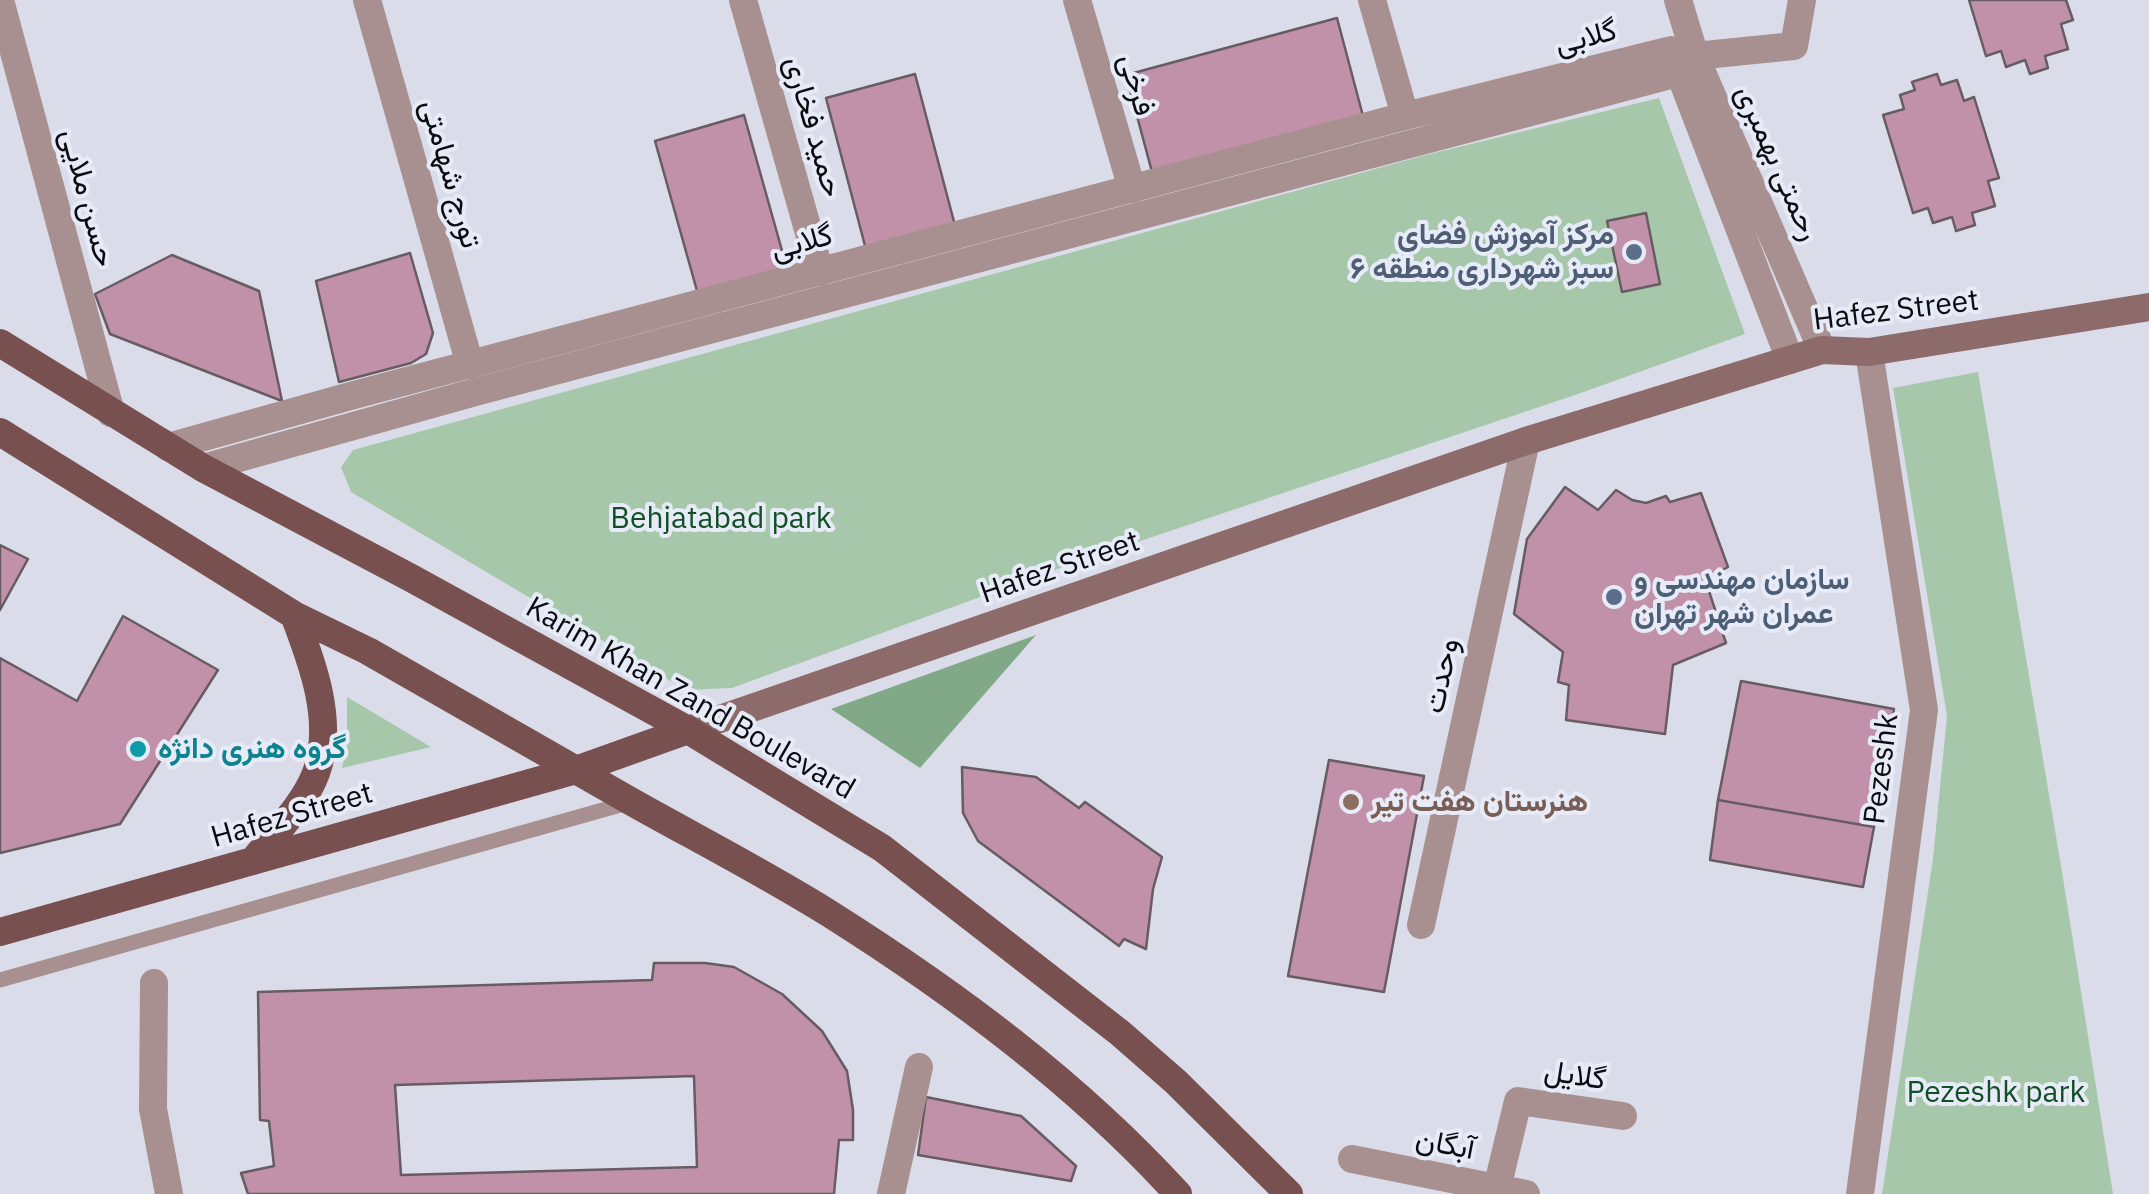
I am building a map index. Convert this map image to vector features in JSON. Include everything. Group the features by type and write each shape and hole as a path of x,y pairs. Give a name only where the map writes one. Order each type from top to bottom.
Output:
{"main road":[{"name":"Hafez Street","path":"0,932 576,770 1526,441 1822,350 1869,352 2149,307"},
{"name":"Karim Khan Zand Boulevard","path":"0,343 168,448 688,730 882,848 1120,1033 1176,1082 1288,1194"},
{"path":"0,432 294,615 368,652 828,913 936,985 1060,1081 1178,1194"},
{"path":"253,861 302,798 316,773 321,751 319,696 294,615"}],"street":[{"name":"حسن ملایی","path":"0,0 111,413"},
{"name":"تورج شهامتی","path":"367,0 475,378"},
{"name":"حمید فخاری","path":"743,0 824,285"},
{"name":"فرخی","path":"1077,0 1136,202"},
{"path":"1372,0 1408,130"},
{"name":"رحمتی بهمبری","path":"1678,0 1681,60 1790,360"},
{"name":"گلابی","path":"168,448 475,378 1681,60 1794,46 1802,0"},
{"name":"رحمتی بهمبری","path":"1681,60 1822,350"},
{"name":"Pezeshk","path":"1860,1194 1924,710 1869,352"},
{"name":"گلابی","path":"203,468 475,378"},
{"name":"وحدت","path":"1421,926 1526,441"},
{"path":"154,983 153,1109 167,1194"},
{"path":"891,1194 920,1067"},
{"name":"گلایل","path":"1497,1188 1518,1100 1623,1116"},
{"name":"آبگان","path":"1352,1159 1526,1194"}],"lane":[{"path":"0,980 632,802"}],"green space":[{"name":"Behjatabad park","path":"1659,98 1745,334 1051,571 732,688 686,690 351,492 341,467 353,450 1426,155"},
{"name":"Pezeshk park","path":"1978,372 2113,1194 1882,1194 1933,859 1947,716 1893,388"},
{"path":"1036,635 920,768 831,709"},
{"path":"347,697 431,747 342,768 347,745"}],"building":[{"path":"1969,0 2066,0 2073,20 2061,24 2068,49 2045,56 2048,68 2030,74 2025,60 2006,67 2001,51 1986,56"},
{"path":"1337,18 1363,116 1152,172 1126,75"},
{"path":"915,74 957,233 868,257 826,98"},
{"path":"1937,74 1941,85 1957,80 1964,101 1974,97 1999,178 1988,181 1995,206 1972,213 1975,225 1956,231 1952,217 1933,223 1928,208 1913,213 1883,115 1904,109 1900,95 1915,90 1912,82"},
{"path":"744,115 788,272 699,298 655,141"},
{"name":"مرکز آموزش فضای سبز شهرداری منطقه ۶","path":"1646,213 1660,284 1622,292 1607,221"},
{"path":"410,253 433,333 426,354 411,363 339,382 316,281"},
{"path":"172,255 259,291 282,401 110,334 95,294"},
{"name":"سازمان مهندسی و عمران شهر تهران","path":"1565,487 1598,510 1616,490 1646,503 1666,496 1670,502 1701,493 1728,567 1705,579 1726,643 1673,665 1665,734 1566,720 1569,685 1558,682 1563,652 1514,614 1527,539"},
{"path":"0,545 28,559 0,610"},
{"path":"123,616 218,670 120,824 0,853 0,658 77,701"},
{"path":"1741,681 1894,709 1874,827 1718,800"},
{"path":"1329,760 1424,776 1384,992 1288,976"},
{"path":"962,767 1036,777 1079,808 1085,802 1162,857 1153,889 1146,949 1124,939 1119,946 978,841 963,813"},
{"path":"1718,800 1874,827 1863,887 1710,860"},
{"path":"654,963 734,967 782,994 822,1031 847,1071 853,1110 853,1140 839,1140 834,1194 248,1194 241,1173 274,1166 269,1121 260,1120 258,992 652,980","holes":["694,1076 697,1167 401,1175 395,1085"]},
{"path":"926,1097 1021,1116 1076,1166 1071,1181 918,1155"}],"place":[{"name":"مرکز آموزش فضای سبز شهرداری منطقه ۶","path":"1634,252"},
{"name":"سازمان مهندسی و عمران شهر تهران","path":"1614,597"},
{"name":"گروه هنری دانژه","path":"138,749"},
{"name":"هنرستان هفت تیر","path":"1351,802"}]}
